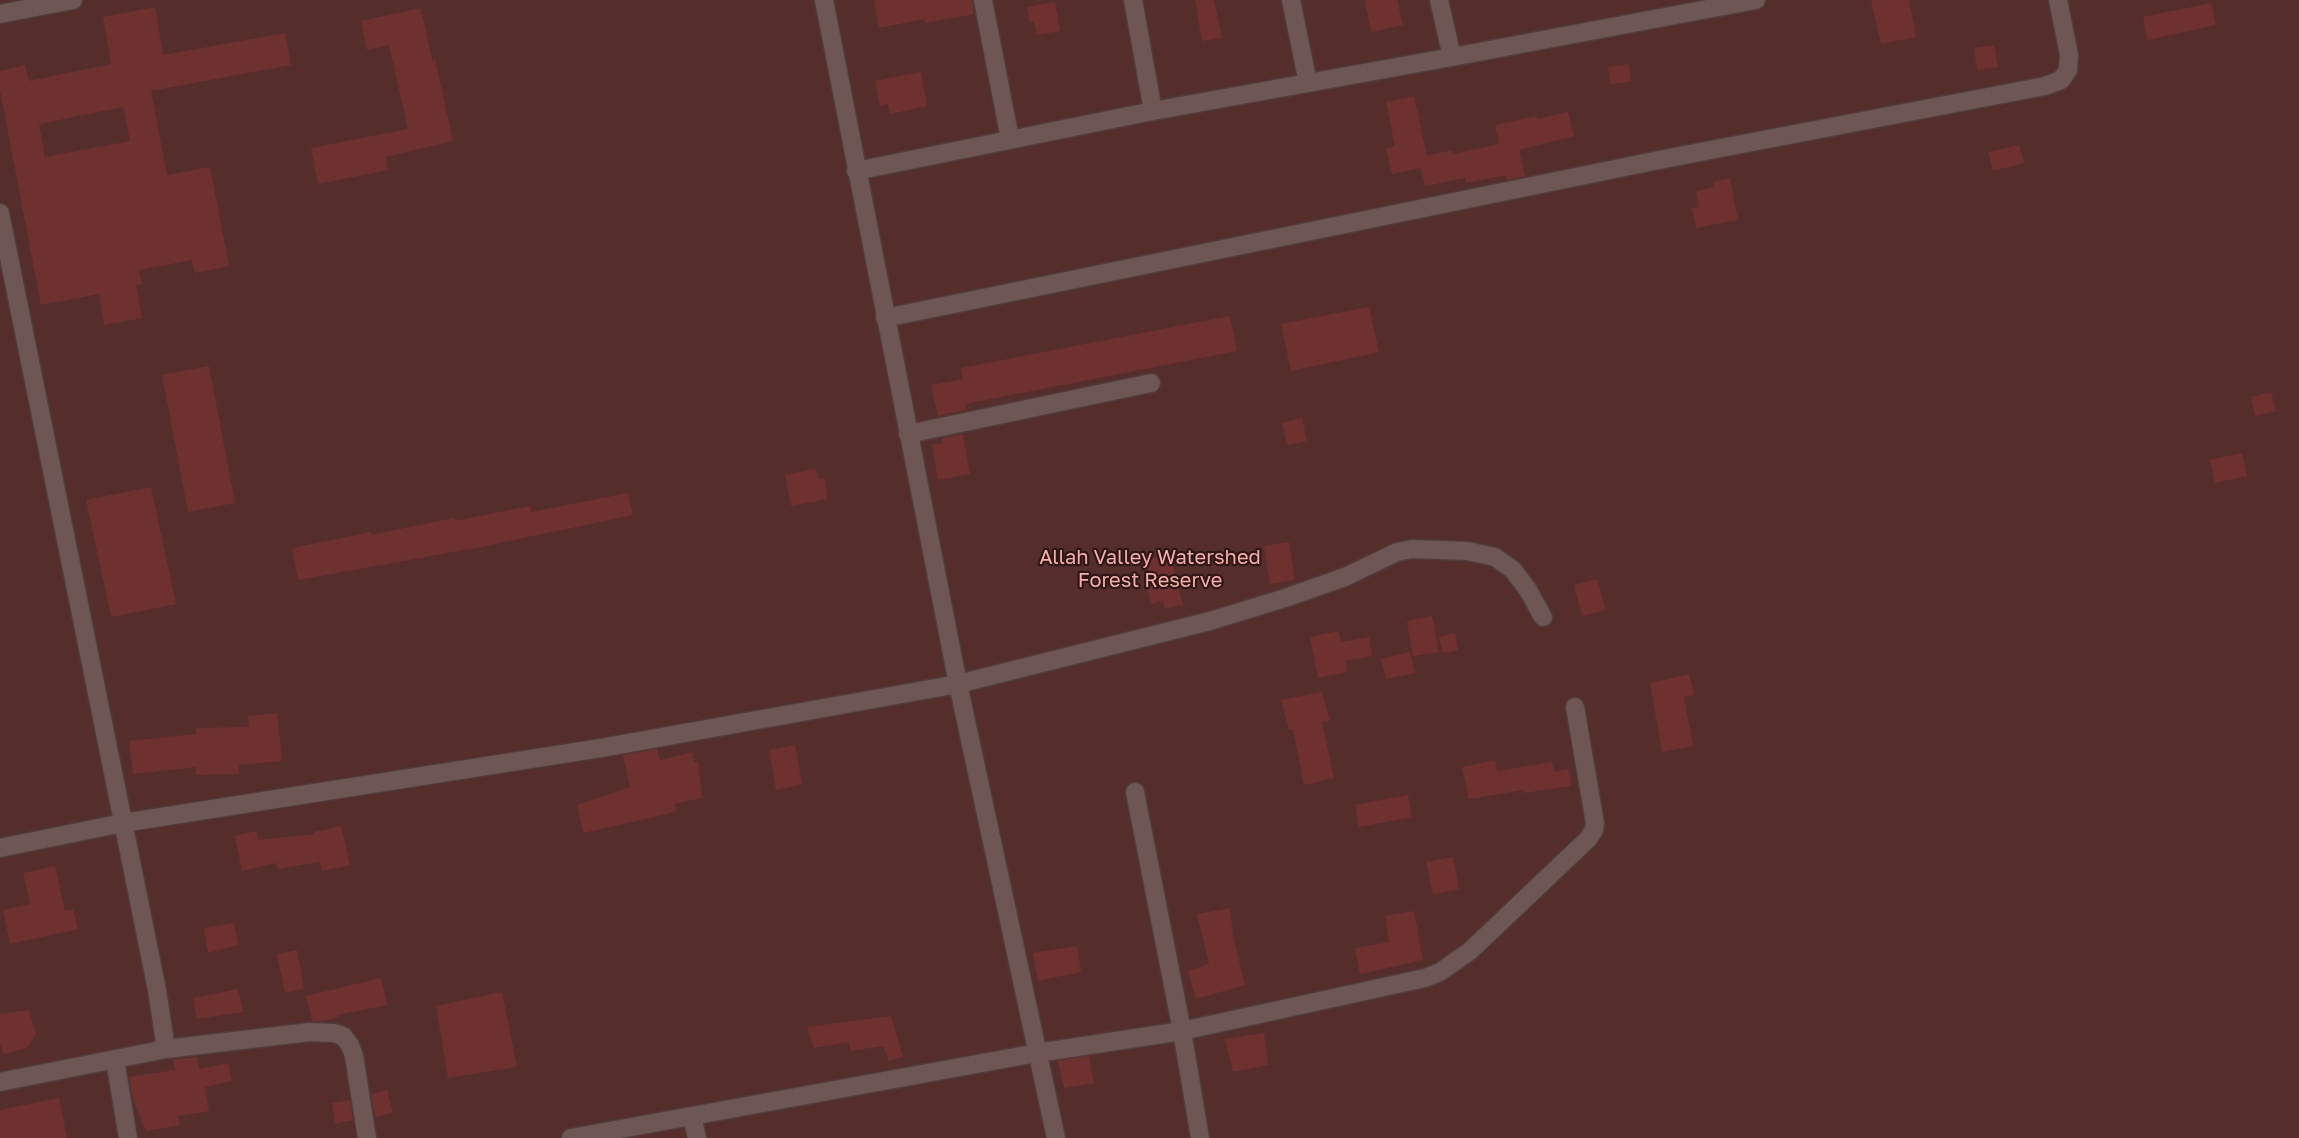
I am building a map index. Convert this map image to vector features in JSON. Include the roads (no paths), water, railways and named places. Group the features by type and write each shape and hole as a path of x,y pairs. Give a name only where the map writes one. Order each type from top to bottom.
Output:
{"street":[{"path":"0,14 73,0"},
{"path":"824,0 958,684 1056,1138"},
{"path":"983,0 1010,139"},
{"path":"1133,0 1152,111"},
{"path":"1291,0 1308,83"},
{"path":"1439,0 1452,57"},
{"path":"856,171 1152,111 1756,0"},
{"path":"885,318 1669,158 2045,86 2061,80 2068,70 2069,55 2058,0"},
{"path":"0,213 157,990 166,1049"},
{"path":"908,434 1151,383"},
{"path":"0,848 123,823 601,748 958,684 1210,621 1285,598 1345,576 1397,552 1412,549 1467,551 1495,557 1513,570 1528,590 1543,617"},
{"path":"572,1138 1037,1053 1182,1031 1425,978 1440,972 1470,951 1588,839 1594,830 1595,823 1575,707"},
{"path":"1135,792 1182,1031 1200,1138"},
{"path":"0,1082 166,1049 310,1032 334,1033 343,1036 354,1056 367,1138"},
{"path":"115,1060 128,1138"},
{"path":"692,1116 697,1138"}],"park label":[{"name":"Allah Valley Watershed Forest Reserve","path":"1150,570"}]}
